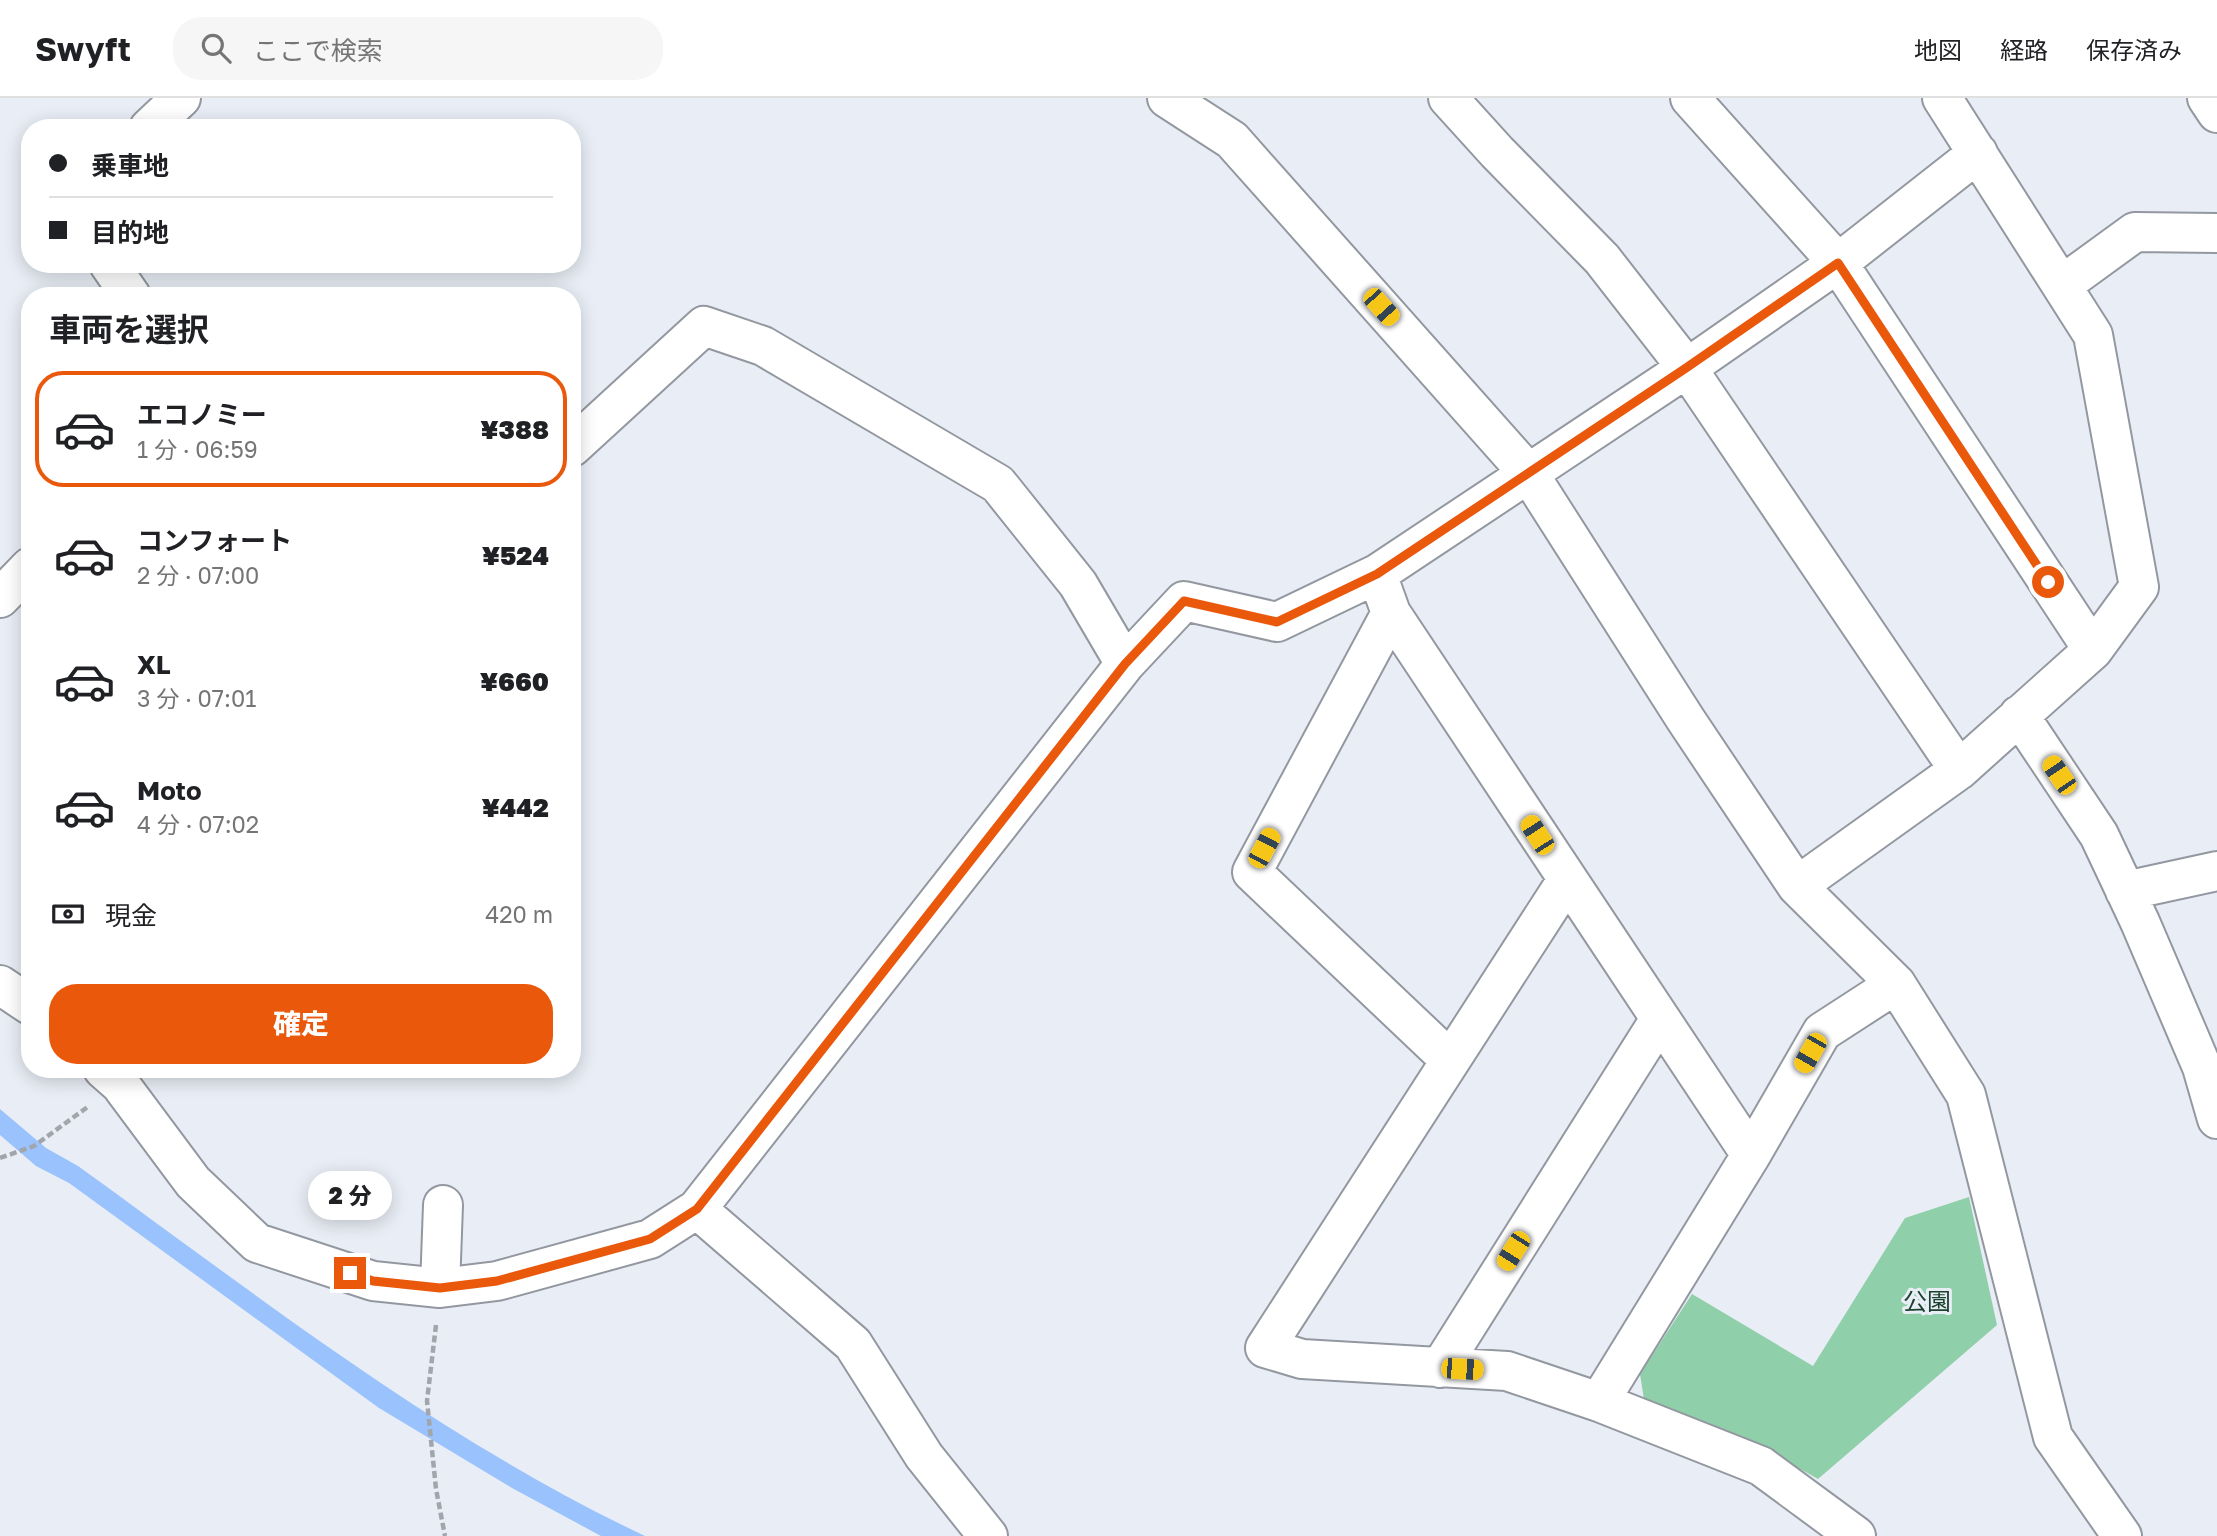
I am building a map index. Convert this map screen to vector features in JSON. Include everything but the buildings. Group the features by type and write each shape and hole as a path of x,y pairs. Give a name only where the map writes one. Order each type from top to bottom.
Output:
{"street":[{"path":"159,119 181,98"},
{"path":"1167,98 1232,140 1529,474 1686,720 1797,886 1896,984 1966,1095 2053,1437 2122,1536"},
{"path":"1448,98 1602,259 1686,368 1959,770"},
{"path":"1690,98 1838,263 2092,650"},
{"path":"1797,886 1959,770 2092,650 2139,587 2093,335 1942,98"},
{"path":"2207,98 2217,113"},
{"path":"112,1078 193,1182 257,1243 373,1281 440,1288 497,1281 650,1239 697,1209 1125,664 1184,601 1277,622 1377,574 1529,474 1838,263 1978,153"},
{"path":"2062,285 2135,232 2217,233"},
{"path":"581,439 704,326 763,346 998,484 1078,584 1125,664"},
{"path":"1377,574 1391,613 1751,1155"},
{"path":"0,598 21,576"},
{"path":"1391,613 1252,872 1449,1059"},
{"path":"2019,715 2099,835 2202,1067 2217,1119"},
{"path":"2125,891 2217,872"},
{"path":"1567,880 1265,1348 1302,1359 1507,1371 1599,1402 1761,1466 1856,1536"},
{"path":"1599,1402 1751,1155 1822,1032 1896,984"},
{"path":"0,985 21,999"},
{"path":"1440,1368 1660,1019"},
{"path":"440,1288 443,1205"},
{"path":"697,1209 853,1345 925,1456 988,1536"}],"path":[{"path":"0,1158 34,1146 110,1078"},
{"path":"440,1288 427,1401 436,1489 445,1536"}],"green space":[{"name":"公園","path":"1969,1197 1997,1325 1818,1479 1743,1437 1645,1406 1640,1374 1692,1294 1813,1366 1905,1218"}],"water":[{"path":"0,1109 46,1148 78,1166 353,1364 496,1456 569,1498 645,1536 601,1536 512,1488 379,1408 69,1183 36,1166 0,1135"}],"route":[{"path":"350,1273 373,1281 440,1288 497,1281 650,1239 697,1209 1125,664 1184,601 1277,622 1377,574 1838,263 2048,582"}]}
